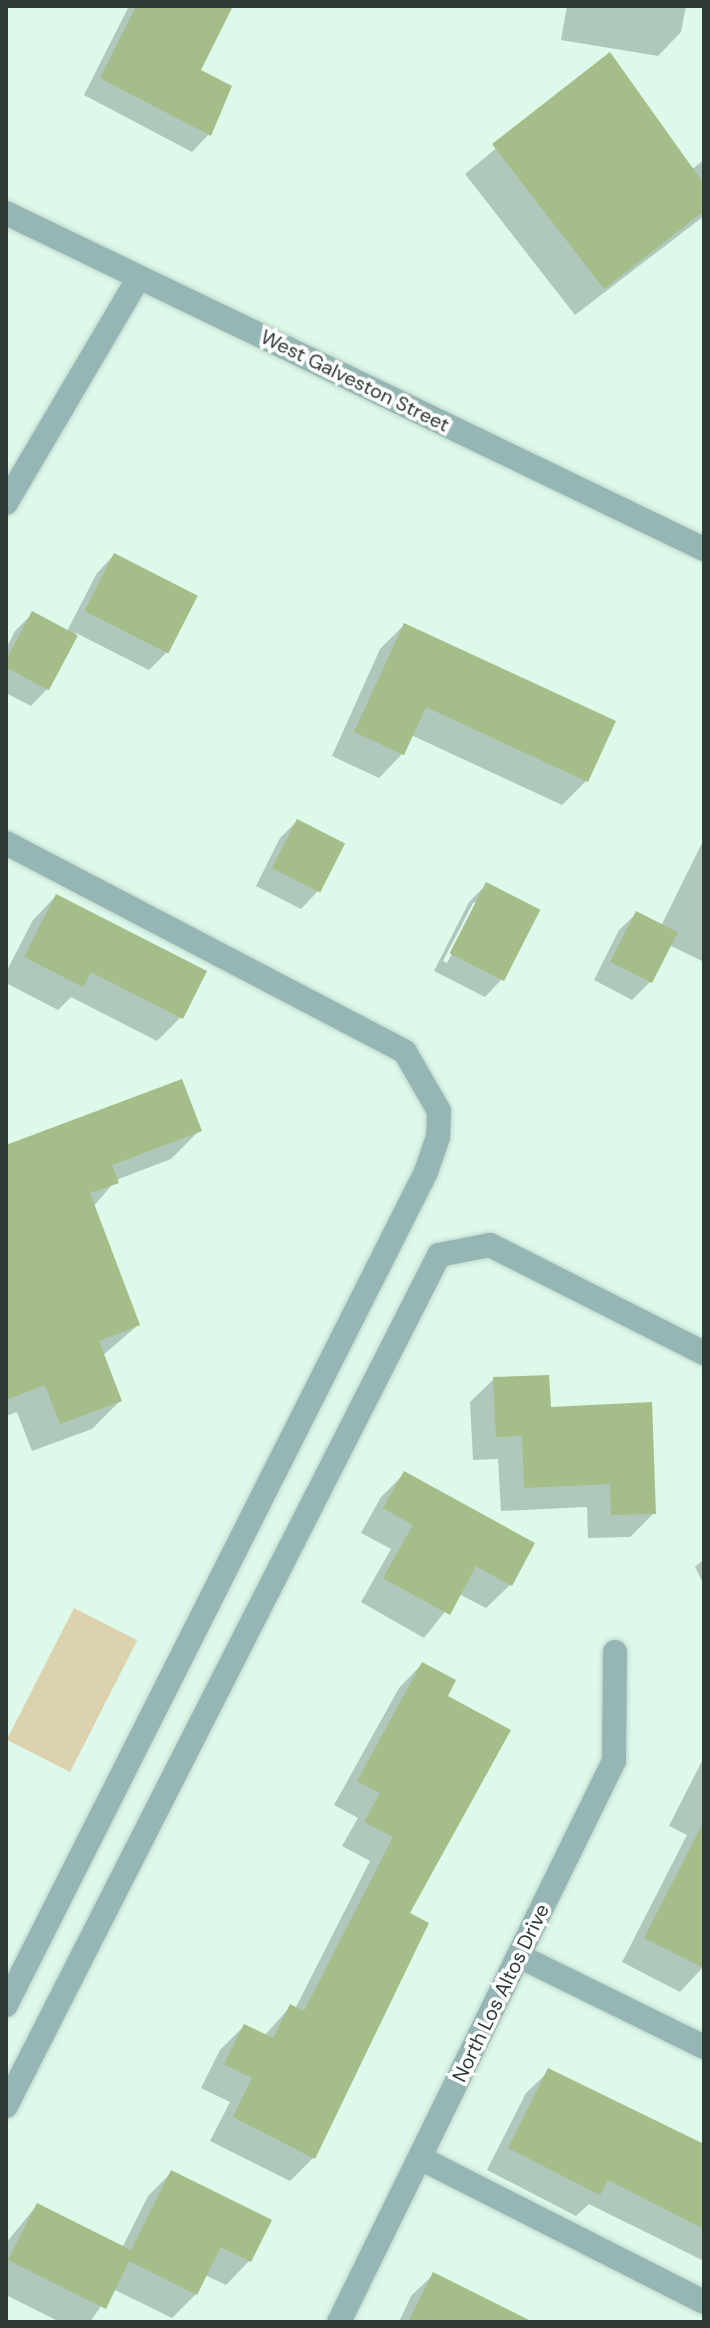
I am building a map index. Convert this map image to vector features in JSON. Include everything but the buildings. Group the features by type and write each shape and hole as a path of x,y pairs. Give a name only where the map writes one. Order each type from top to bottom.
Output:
{"street":[{"name":"West Galveston Street","path":"6,213 704,549"},
{"path":"6,503 139,277"},
{"path":"6,843 405,1052 439,1111 438,1137 426,1172 6,2005"},
{"path":"6,2106 439,1255 490,1245 704,1353"},
{"name":"North Los Altos Drive","path":"339,2322 614,1761 615,1652"},
{"path":"519,1956 704,2047"},
{"path":"420,2158 704,2302"}],"shaded area":[{"path":"74,1608 137,1640 70,1772 7,1740"}]}
